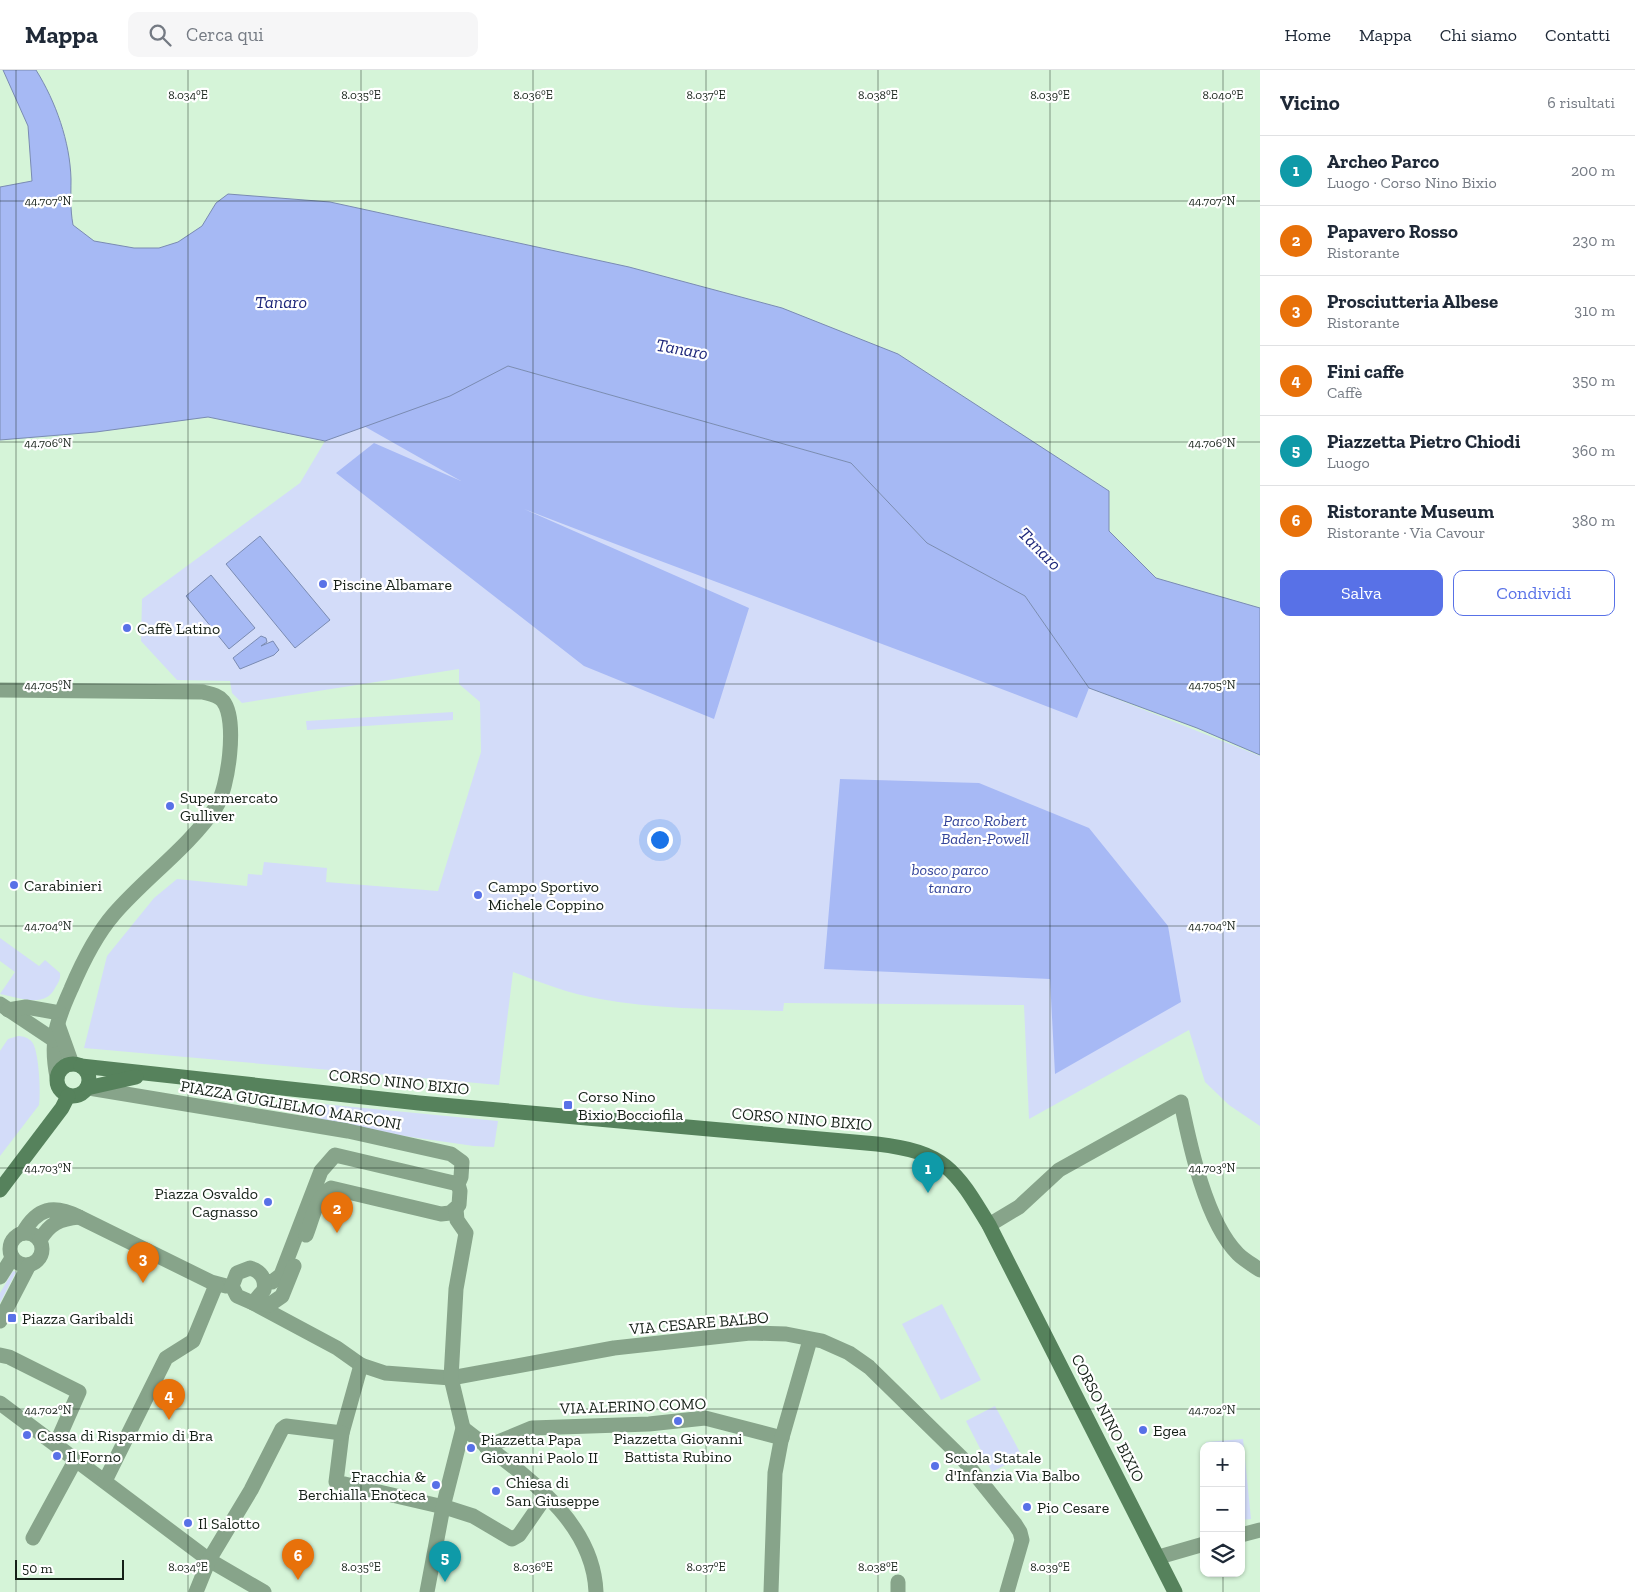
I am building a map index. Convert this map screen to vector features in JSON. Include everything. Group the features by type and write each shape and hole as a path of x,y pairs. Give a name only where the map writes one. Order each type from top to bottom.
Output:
{"main road":[{"name":"CORSO NINO BIXIO","path":"76,1065 419,1103 903,1147 928,1154 948,1168 965,1184 990,1225 1175,1592"},
{"path":"76,1065 89,1078 88,1088 79,1095 68,1096 60,1090 57,1077 61,1069 76,1065"},
{"name":"CORSO NINO BIXIO","path":"88,1088 124,1079 168,1075"},
{"path":"1,1187 68,1096"}],"street":[{"path":"0,690 203,692 216,696 224,702 228,714 230,735 228,768 222,796 215,809 113,914 98,936 59,1019 52,1054 57,1077"},
{"path":"3,1012 40,1008 59,1019 76,1065"},
{"path":"3,1012 54,1040"},
{"name":"PIAZZA GUGLIELMO MARCONI","path":"88,1088 348,1131 451,1154 462,1162 461,1176 458,1184 460,1197 456,1209"},
{"path":"990,1225 1019,1208 1059,1170 1181,1102 1190,1146 1212,1214 1228,1242 1239,1255 1260,1270"},
{"path":"264,1281 272,1282 281,1275 317,1179 328,1161 335,1155 458,1184"},
{"path":"253,1303 264,1290 264,1281 259,1272 245,1269 234,1277 232,1286 241,1299 253,1303 269,1305 282,1296 320,1200 326,1191 331,1188 441,1214 456,1209 457,1220 466,1233 456,1289 451,1378 464,1428 443,1506 427,1591"},
{"path":"29,1265 22,1265 12,1258 10,1252 12,1240 23,1233 35,1214 57,1209 79,1217 216,1285 232,1286"},
{"path":"0,1321 29,1265 39,1258 42,1252 40,1240 52,1224 62,1219 79,1217"},
{"path":"23,1233 29,1233 40,1240"},
{"path":"0,1277 12,1258"},
{"path":"105,1481 166,1358 193,1341 216,1285"},
{"name":"VIA CESARE BALBO","path":"253,1303 337,1348 361,1365 385,1373 451,1378 614,1348 750,1333 786,1334 822,1341 849,1353 869,1367 962,1458 1020,1532 1022,1540 1007,1592"},
{"path":"771,1592 775,1473 782,1438 810,1340"},
{"path":"0,1355 8,1357 79,1392 56,1444"},
{"path":"361,1365 342,1433 336,1482 443,1506 473,1516 512,1539 520,1535 546,1496"},
{"path":"0,1403 209,1560 257,1590"},
{"name":"VIA ALERINO COMO","path":"486,1447 532,1428 649,1424 705,1418 782,1438"},
{"path":"196,1592 209,1560 251,1490 282,1429 286,1426 342,1433"},
{"path":"464,1428 546,1496 575,1527 591,1565 596,1592"},
{"path":"33,1538 76,1459"},
{"path":"1245,1533 1260,1530"},
{"path":"1159,1557 1200,1545"}],"green space":[{"name":"Parco Robert Baden-Powell","path":"508,366 1089,688 1260,756 1260,1126 1229,1105 1205,1082 1189,1030 1029,1119 1024,1005 784,1003 783,1011 668,1007 623,1003 589,997 556,988 513,972 499,1085 84,1048 107,956 154,898 177,879 247,886 248,874 262,875 264,862 327,868 326,882 438,891 481,752 480,702 459,684 459,669 242,703 232,693 230,681 177,680 141,641 142,599 300,483 325,441"},
{"path":"508,366 851,463 927,543 1025,596 1089,688 1077,718 524,509 749,608 714,719 584,666 336,473 374,443 461,481 362,425"},
{"path":"453,712 453,720 307,730 306,721"},
{"name":"bosco parco tanaro","path":"840,779 979,783 1089,828 1168,926 1181,1002 1055,1074 1050,979 824,969"},
{"path":"0,938 39,966 45,960 60,973 59,981 51,994 38,1000 30,1000 0,994 15,972 0,961"},
{"path":"18,1036 29,1039 34,1047 39,1072 39,1105 0,1156 0,1051 8,1039"},
{"path":"312,1103 498,1121 494,1147 474,1146 348,1128 312,1116"},
{"path":"13,1271 16,1272 0,1303 0,1293"},
{"path":"942,1304 981,1380 941,1400 902,1324"},
{"path":"995,1406 1022,1456 992,1472 966,1421"},
{"path":"1243,1439 1243,1442 1206,1442"},
{"path":"1245,1459 1251,1519 1245,1520"}],"water":[{"name":"Tanaro","path":"3,70 36,70 50,95 61,123 68,151 73,225 94,241 134,248 159,248 178,242 202,226 216,203 228,194 330,202 629,267 782,308 898,354 1109,491 1109,531 1156,578 1260,608 1260,755 1197,728 1089,688 1025,596 927,543 851,463 508,366 450,396 325,441 208,417 96,432 0,440 0,187 32,181 28,126"},
{"path":"260,536 330,620 295,648 226,564"},
{"path":"211,575 255,628 229,649 186,596"},
{"path":"261,636 266,638 267,642 261,646 273,641 279,650 274,655 240,669 233,658"}],"place":[{"name":"Piscine Albamare","path":"323,584"},
{"name":"Caffè Latino","path":"127,628"},
{"name":"Supermercato Gulliver","path":"170,806"},
{"name":"Carabinieri","path":"14,885"},
{"name":"Campo Sportivo Michele Coppino","path":"478,895"},
{"name":"Corso Nino Bixio Bocciofila","path":"568,1105"},
{"name":"Archeo Parco","path":"928,1193"},
{"name":"Piazza Osvaldo Cagnasso","path":"268,1202"},
{"name":"Papavero Rosso","path":"337,1233"},
{"name":"Prosciutteria Albese","path":"143,1283"},
{"name":"Piazza Garibaldi","path":"12,1318"},
{"name":"Fini caffe","path":"169,1420"},
{"name":"Piazzetta Giovanni Battista Rubino","path":"678,1421"},
{"name":"Egea","path":"1143,1430"},
{"name":"Cassa di Risparmio di Bra","path":"27,1435"},
{"name":"Piazzetta Papa Giovanni Paolo II","path":"471,1448"},
{"name":"Il Forno","path":"57,1456"},
{"name":"Scuola Statale d'Infanzia Via Balbo","path":"935,1466"},
{"name":"Fracchia & Berchialla Enoteca","path":"436,1485"},
{"name":"Chiesa di San Giuseppe","path":"496,1491"},
{"name":"Pio Cesare","path":"1027,1507"},
{"name":"Il Salotto","path":"188,1523"},
{"name":"Ristorante Museum","path":"298,1580"},
{"name":"Piazzetta Pietro Chiodi","path":"445,1582"}]}
